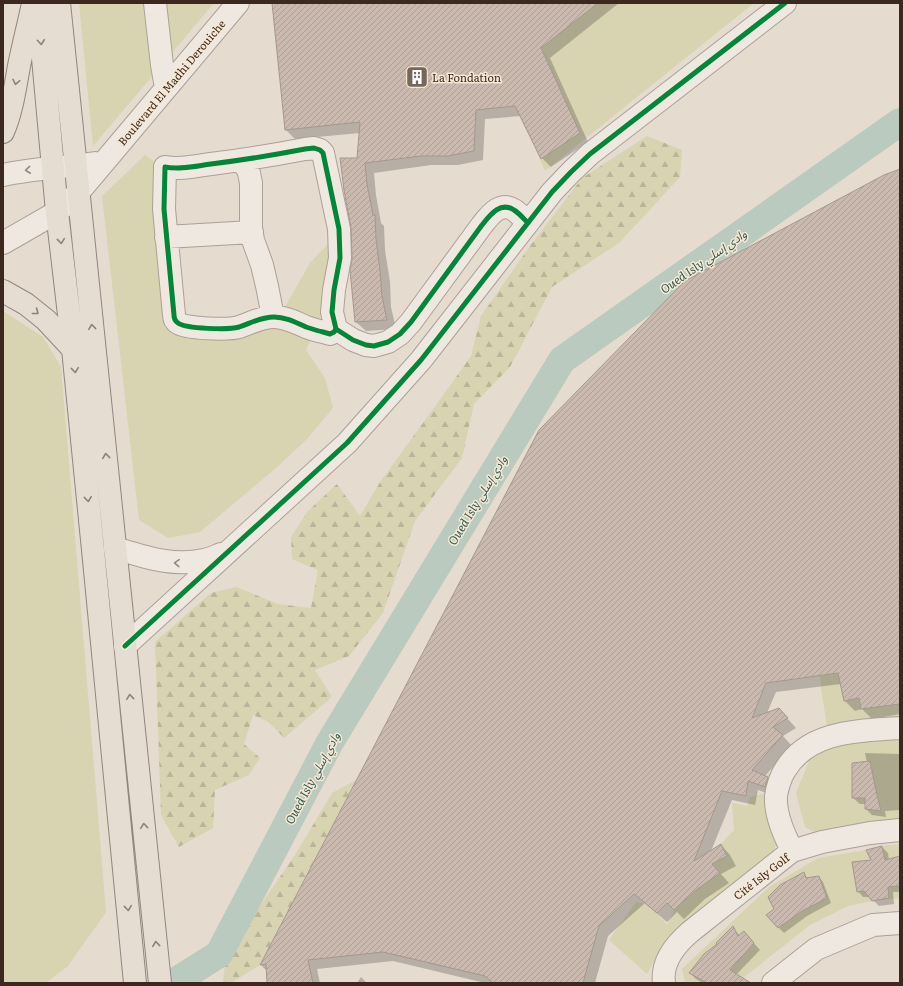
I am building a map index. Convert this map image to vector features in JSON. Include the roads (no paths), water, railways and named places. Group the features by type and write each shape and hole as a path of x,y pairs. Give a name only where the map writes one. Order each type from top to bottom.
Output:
{"main road":[{"path":"3,132 7,123 33,3"},
{"path":"38,3 57,212 73,349 135,983"},
{"path":"59,3 160,983"},
{"path":"3,291 26,304 46,320 73,349"}],"street":[{"path":"155,3 166,88"},
{"name":"Boulevard El Madhi Derouiche","path":"3,243 57,212 78,194 238,3"},
{"path":"125,646 347,443 421,360 552,192 571,172 590,154 785,3"},
{"path":"336,329 330,334 282,317 264,317 238,327 228,328 208,328 178,324 174,318 166,237 164,209 165,167 182,168 314,148 320,150 323,153 339,229 340,258 334,290 332,312 336,329 353,340 366,345 374,346 388,342 400,334 412,322 482,224 498,208 505,207 513,209 528,223"},
{"path":"240,160 249,173 253,240 262,264 273,317"},
{"path":"3,175 18,171 104,162"},
{"path":"166,237 252,232"},
{"path":"115,548 151,559 186,563 205,560 228,551"},
{"path":"792,851 782,827 776,795 782,775 790,761 806,748 826,738 854,732 900,728"},
{"name":"Cité Isly Golf","path":"664,983 663,976 669,956 679,942 792,851 822,842 870,833 900,830"},
{"path":"773,983 816,949 873,925 900,923"}],"waterway":[{"name":"Oued Isly وادي إسلي","path":"173,983 219,954 330,742 562,360 900,122"}],"place":[{"name":"La Fondation","path":"417,77"}]}
